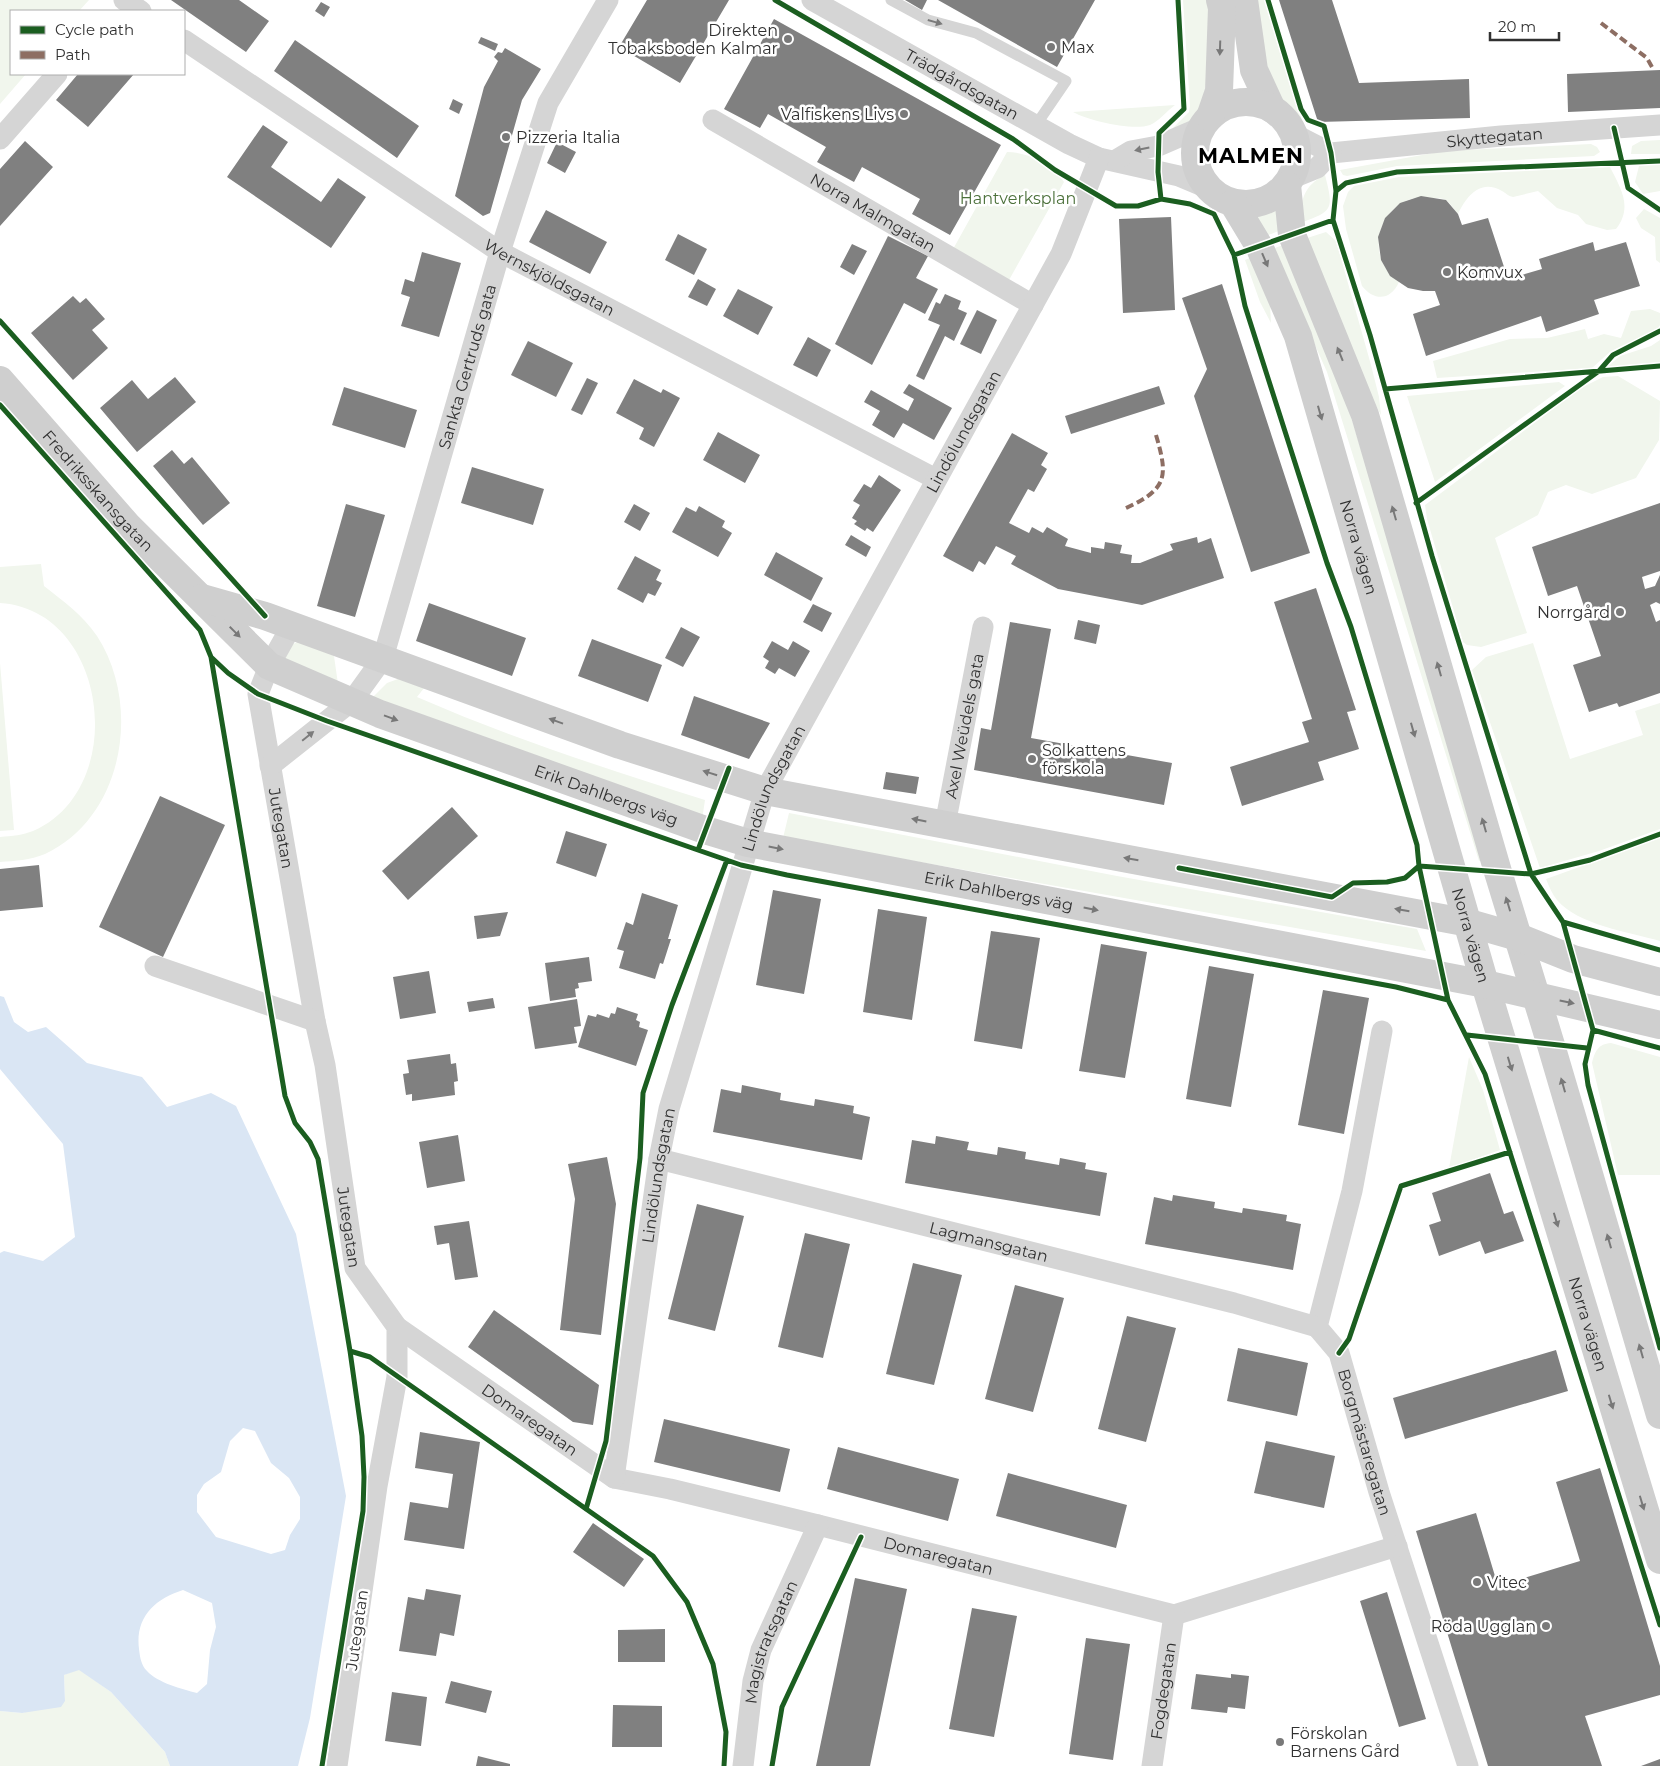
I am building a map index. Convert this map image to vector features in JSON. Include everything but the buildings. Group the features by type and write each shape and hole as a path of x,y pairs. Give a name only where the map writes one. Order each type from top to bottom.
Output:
{"main road":[{"name":"Norra vägen","path":"1220,0 1222,8 1218,91 1197,140 1196,166 1210,189 1233,203 1259,246 1298,336 1469,923 1485,984 1660,1560"},
{"path":"1244,0 1254,70 1272,109"},
{"path":"1206,122 1227,106 1246,102 1260,104 1272,109 1282,117 1294,134 1297,154 1289,182 1292,235 1365,415 1660,1415"},
{"path":"1233,203 1259,203 1272,198 1289,182"},
{"name":"Fredriksskansgatan","path":"0,380 128,526 200,598"},
{"path":"200,598 265,616 620,744 765,791 1469,923 1518,937 1573,959 1660,982"},
{"name":"Erik Dahlbergs väg","path":"200,598 269,666 408,724 705,830 748,843 1485,984 1660,1025"}],"street":[{"path":"113,10 123,0 139,10"},
{"name":"Sankta Gertruds gata","path":"383,658 500,252 548,103 608,0"},
{"name":"Trädgårdsgatan","path":"812,0 1036,125 1107,159 1133,167 1179,176 1210,189"},
{"name":"Wernskjöldsgatan","path":"185,41 500,252 936,479"},
{"path":"0,139 56,75"},
{"name":"Norra Malmgatan","path":"713,120 1033,305"},
{"path":"1107,159 1131,151 1158,146 1206,122"},
{"name":"Skyttegatan","path":"1331,153 1500,136 1660,125"},
{"path":"1289,182 1317,168 1331,153 1294,134"},
{"name":"Lindölundsgatan","path":"614,1478 659,1159 669,1110 765,791 1061,254 1107,159"},
{"path":"269,666 292,626"},
{"name":"Axel Weüdels gata","path":"945,825 983,627"},
{"path":"352,701 383,658"},
{"name":"Jutegatan","path":"269,666 258,694 315,1020 325,1065 355,1268 397,1327 397,1377 377,1486 337,1766"},
{"name":"Jutegatan","path":"270,766 352,701"},
{"path":"154,966 315,1020"},
{"path":"1318,1327 1352,1191 1382,1031"},
{"name":"Lagmansgatan","path":"659,1159 1234,1302 1318,1327"},
{"name":"Domaregatan","path":"397,1327 614,1478 670,1489 818,1525 1174,1615"},
{"name":"Borgmästaregatan","path":"1318,1327 1338,1353 1379,1492 1468,1766"},
{"name":"Magistratsgatan","path":"743,1766 753,1681 761,1650 818,1525"},
{"path":"1174,1615 1397,1546"},
{"name":"Fogdegatan","path":"1152,1766 1174,1615"}],"lane":[{"path":"891,0 928,20 976,33 1066,81 1036,125"}],"green space":[{"path":"0,0 89,0 80,10 10,10 10,75 25,75 0,104"},
{"path":"1183,0 1208,0 1211,59 1201,110 1185,127 1173,128 1189,112 1190,106"},
{"path":"1255,0 1265,0 1302,120 1298,119 1290,111 1274,85 1265,58"},
{"path":"1175,105 1160,119 1142,127 1111,124 1089,119 1073,112"},
{"path":"1660,140 1660,154 1631,154 1632,146 1641,141"},
{"path":"1591,144 1597,147 1600,152 1594,156 1397,166 1347,176 1343,175 1340,170 1444,151"},
{"name":"Hantverksplan","path":"1007,152 1023,154 1039,160 1053,170 1064,182 1009,280 952,251"},
{"path":"1660,164 1660,191 1643,194 1635,182 1639,166"},
{"path":"1610,167 1624,198 1624,213 1616,229 1607,230 1586,224 1578,215 1557,208 1538,191 1513,197 1494,188 1481,188 1465,201 1458,214 1449,202 1444,199 1416,198 1401,203 1390,213 1382,226 1379,240 1380,255 1387,270 1399,282 1396,288 1387,295 1377,297 1362,286 1346,229 1343,206 1348,192 1354,186 1399,177"},
{"path":"1325,175 1330,196 1328,208 1325,212 1300,223 1301,207 1305,194 1312,184"},
{"path":"1277,209 1281,230 1266,236 1257,216"},
{"path":"1644,209 1660,218 1660,263 1656,260 1655,237 1641,228 1636,218"},
{"path":"1326,232 1336,241 1371,365 1379,397 1381,415 1352,363 1304,239"},
{"path":"1286,244 1347,404 1487,861 1479,861 1327,372 1272,249"},
{"path":"1254,256 1270,304 1271,323 1260,302 1245,260"},
{"path":"1650,309 1660,313 1660,325 1657,330 1611,351 1592,368 1437,378 1433,361 1510,339 1547,338 1585,329 1588,339 1604,334 1621,338 1631,311"},
{"path":"1660,340 1660,362 1607,367 1620,356 1651,346"},
{"path":"1618,376 1660,401 1659,440 1636,478 1592,494 1566,485 1548,492 1538,515 1495,538 1527,633 1481,647 1467,645 1463,642 1427,519 1425,505 1581,388 1603,377"},
{"path":"1559,382 1565,386 1435,482 1407,396"},
{"path":"41,564 44,586 85,621 97,636 111,664 119,694 121,726 118,757 108,787 93,814 72,837 45,854 22,860 0,862 0,837 33,831 64,809 84,779 94,742 94,704 84,667 65,636 37,613 0,603 0,567"},
{"path":"302,640 334,656 339,691 278,663 291,645"},
{"path":"1533,643 1570,759 1643,735 1635,711 1660,703 1660,829 1599,851 1540,868 1472,670 1486,657"},
{"path":"0,663 14,830 0,831"},
{"path":"406,676 428,683 417,697 452,712 560,752 705,800 702,820 367,703 387,683"},
{"path":"789,813 1117,876 1417,929 1426,951 783,838"},
{"path":"1660,838 1660,941 1591,922 1566,909 1552,893 1546,879"},
{"path":"1611,1043 1660,1057 1660,1175 1618,1175 1592,1063 1598,1049 1603,1045"},
{"path":"1469,1057 1483,1090 1500,1150 1449,1168"},
{"path":"79,1669 111,1692 165,1752 170,1766 0,1766 0,1711 22,1713 65,1701 64,1675"}],"water":[{"path":"0,996 4,997 14,1022 28,1032 46,1027 87,1063 142,1077 167,1107 211,1093 236,1106 296,1234 346,1496 310,1718 298,1766 170,1766 165,1752 111,1692 79,1670 64,1675 65,1701 61,1707 22,1713 0,1711 0,1253 4,1251 43,1261 75,1237 63,1144 0,1069","holes":["243,1428 255,1431 271,1463 289,1478 300,1497 300,1519 290,1535 285,1550 271,1554 216,1537 197,1512 197,1495 204,1484 221,1472 230,1441","183,1590 212,1603 216,1627 210,1650 207,1684 197,1693 157,1679 143,1666 139,1652 140,1628 149,1611 163,1599"]}],"marked path":[{"path":"1601,23 1647,58 1652,67"},
{"path":"1126,508 1150,494 1161,480 1163,471 1162,461 1156,435"}],"cycle path":[{"path":"775,0 1013,139 1055,170 1116,206 1138,206 1161,199 1190,204 1214,214 1234,255 1245,306 1327,563 1351,627 1417,845 1419,866 1448,1000 1485,1074 1660,1625"},
{"path":"1161,199 1158,172 1159,133 1184,109 1178,0"},
{"path":"1268,0 1301,109 1308,120 1324,126 1331,153 1336,191 1333,220 1370,335 1432,556 1531,874 1563,922 1593,1030 1585,1064 1588,1085 1660,1348"},
{"path":"1614,128 1628,188 1660,210"},
{"path":"1336,191 1346,183 1397,172 1660,161"},
{"path":"1234,255 1333,220"},
{"path":"0,321 265,616"},
{"path":"1416,503 1599,371 1613,355 1660,331"},
{"path":"1385,389 1660,366"},
{"path":"0,405 200,630 211,657 228,673 258,694 327,721 741,865 1396,987 1448,1000"},
{"path":"211,657 285,1096 295,1123 310,1142 318,1159 362,1436 363,1511 322,1766"},
{"path":"698,850 729,768"},
{"path":"1179,868 1332,897 1353,883 1387,882 1405,878 1419,866 1531,874 1590,860 1660,834"},
{"path":"586,1509 606,1441 640,1158 643,1093 672,1005 727,860"},
{"path":"1563,922 1660,950"},
{"path":"1593,1030 1660,1048"},
{"path":"1467,1035 1587,1048"},
{"path":"1339,1353 1349,1339 1401,1186 1510,1152"},
{"path":"350,1351 370,1357 653,1556 687,1602 713,1664 726,1732 724,1766"},
{"path":"772,1766 782,1707 861,1537"}],"place":[{"name":"Direkten Tobaksboden Kalmar","path":"788,39"},
{"name":"Max","path":"1051,47"},
{"name":"Valfiskens Livs","path":"904,114"},
{"name":"Pizzeria Italia","path":"506,137"},
{"name":"Komvux","path":"1447,272"},
{"name":"Norrgård","path":"1620,612"},
{"name":"Solkattens förskola","path":"1032,759"},
{"name":"Vitec","path":"1477,1582"},
{"name":"Röda Ugglan","path":"1546,1626"},
{"name":"Förskolan Barnens Gård","path":"1280,1742"}],"district":[{"name":"MALMEN","path":"1251,155"}]}
